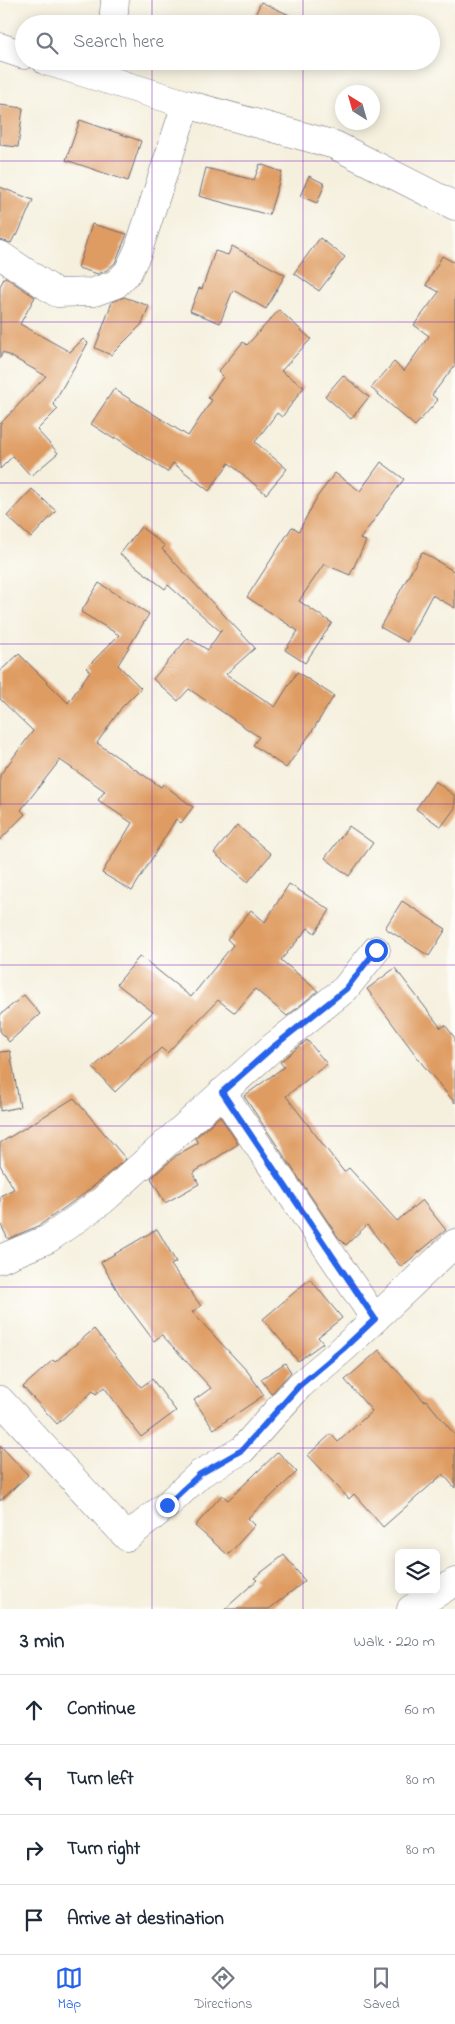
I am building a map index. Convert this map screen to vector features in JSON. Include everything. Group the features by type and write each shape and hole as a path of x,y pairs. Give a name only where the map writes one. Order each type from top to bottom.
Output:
{"street":[{"path":"114,15 115,0"},
{"path":"0,47 15,52"},
{"path":"108,70 186,104 335,145 454,201"},
{"path":"0,255 57,293 94,292 116,284 128,272 138,252 186,104"},
{"path":"0,1259 48,1239 102,1201 273,1047 346,989 376,950"},
{"path":"222,1092 375,1319"},
{"path":"0,1400 127,1537 167,1505 200,1474 242,1450 299,1386 343,1349 455,1243"},
{"path":"411,1609 455,1582"}],"building":[{"path":"261,2 289,15 255,15"},
{"path":"0,105 23,108 18,147 0,145"},
{"path":"80,120 141,141 128,181 66,160"},
{"path":"260,164 282,172 269,215 199,196 206,168 254,180"},
{"path":"309,176 325,184 317,203 300,196"},
{"path":"0,187 33,200 17,236 15,235 11,243 0,240"},
{"path":"92,224 127,234 115,263 107,270 98,274 78,268"},
{"path":"320,238 345,257 319,291 294,273"},
{"path":"232,246 285,275 266,309 233,290 220,323 190,311 199,288 202,289 215,251 228,255"},
{"path":"442,256 455,263 455,365 432,395 438,400 415,426 371,388 394,362 404,371 429,336 414,325 439,292 426,285"},
{"path":"5,277 35,297 20,324 70,352 83,339 88,343 53,404 58,409 37,430 58,453 31,476 13,456 0,469 0,424 46,376 3,352 0,358 0,286"},
{"path":"124,297 149,306 142,324 111,355 95,348 112,302"},
{"path":"279,310 311,339 281,371 304,387 282,417 277,413 255,442 287,469 266,494 229,463 209,491 173,463 167,472 115,437 114,439 91,424 114,389 188,436 212,400 208,398 223,377 218,372 243,342 247,345"},
{"path":"343,375 369,397 351,419 325,396"},
{"path":"381,462 404,479 360,539 366,541 350,575 324,564 299,601 332,623 305,663 285,650 298,631 247,597 292,527 299,531 317,497 335,473 360,491"},
{"path":"32,489 56,511 31,538 7,516"},
{"path":"141,527 165,546 162,549 255,648 226,674 275,707 297,672 334,696 286,768 253,745 259,737 189,689 178,701 153,679 188,638 208,650 222,629 220,631 168,585 165,589 120,554"},
{"path":"422,552 455,572 455,608 432,595 407,642 380,627"},
{"path":"99,583 149,614 118,665 141,688 122,707 97,743 161,787 163,784 193,807 181,823 176,819 132,891 102,873 132,823 98,800 105,791 60,760 21,810 25,814 0,840 0,775 33,731 0,699 0,671 19,654 68,703 90,671 86,668 119,635 81,612"},
{"path":"435,781 455,796 455,808 441,827 416,809"},
{"path":"237,825 271,854 248,882 214,853"},
{"path":"349,826 373,843 349,876 325,858"},
{"path":"289,884 330,910 315,933 308,928 281,960 318,991 287,1016 255,989 235,1013 218,1000 167,1053 161,1048 115,1092 93,1068 153,1012 117,984 140,956 191,997 233,945 227,939 251,910 265,922"},
{"path":"402,901 446,929 429,956 385,928"},
{"path":"395,968 441,1028 445,1025 455,1038 455,1103 423,1065 367,989"},
{"path":"24,995 40,1014 9,1042 0,1031 0,1015"},
{"path":"307,1040 327,1064 286,1096 344,1172 349,1168 397,1221 422,1200 446,1230 401,1267 367,1225 346,1245 338,1237 244,1096 284,1067 280,1062"},
{"path":"10,1051 20,1107 0,1111 0,1052"},
{"path":"74,1098 126,1159 84,1194 40,1225 8,1239 0,1223 0,1196 14,1189 0,1165 0,1143"},
{"path":"220,1116 238,1144 193,1173 199,1184 165,1203 151,1178 177,1155 198,1143 195,1138"},
{"path":"157,1229 176,1262 171,1265 201,1306 192,1312 248,1372 264,1395 214,1429 194,1400 211,1388 162,1335 154,1341 121,1297 101,1262"},
{"path":"310,1279 342,1318 318,1337 323,1343 298,1361 263,1319"},
{"path":"94,1329 141,1387 152,1379 176,1411 141,1437 104,1387 96,1394 93,1391 57,1424 23,1387 53,1360 55,1362"},
{"path":"379,1350 424,1401 426,1400 455,1435 455,1488 443,1474 383,1527 354,1494 349,1499 308,1455 331,1434 338,1442 372,1411 345,1380"},
{"path":"285,1363 291,1372 271,1394 261,1379"},
{"path":"0,1445 28,1475 0,1501"},
{"path":"278,1452 297,1472 248,1518 255,1525 228,1555 195,1526 222,1495 228,1500"},
{"path":"284,1555 305,1581 269,1609 225,1609 257,1580 254,1578"}],"route":[{"path":"167,1505 200,1474 242,1450 299,1386 375,1319 222,1092 273,1047 346,989 376,950"}]}
